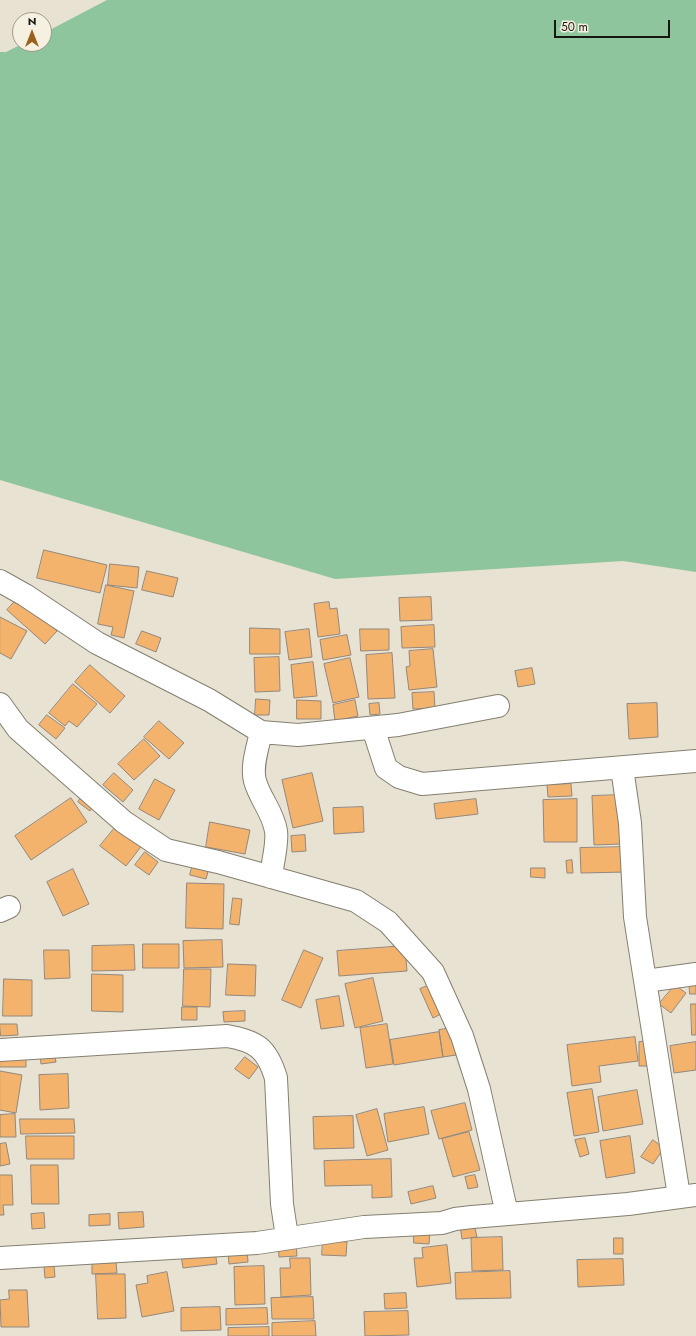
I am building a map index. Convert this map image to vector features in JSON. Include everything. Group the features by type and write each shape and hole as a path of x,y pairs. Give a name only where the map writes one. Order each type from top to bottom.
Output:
{"street":[{"path":"0,581 25,595 97,643 209,700 261,732 298,736 373,728 398,725 498,706"},
{"path":"0,704 24,734 124,822 166,850 356,901 388,922 434,972 462,1036 479,1089 507,1214"},
{"path":"373,728 386,768 399,777 422,784 696,761"},
{"path":"261,732 255,759 255,780 264,802 271,812 276,833 271,877"},
{"path":"0,1258 257,1243 287,1237 364,1227 442,1223 455,1219 628,1204 688,1195 646,981 636,917 630,823 622,768"},
{"path":"646,981 696,974"},
{"path":"0,1050 227,1036 247,1039 259,1047 271,1062 276,1078 282,1204 287,1237"}],"green space":[{"path":"107,0 696,0 696,572 623,561 335,579 0,480 0,52 6,52 12,49 12,52 52,52 52,29"}],"building":[{"path":"44,550 107,565 100,593 37,578"},
{"path":"110,564 139,567 137,588 108,585"},
{"path":"147,571 178,578 173,597 142,590"},
{"path":"106,585 134,591 124,638 111,635 113,627 98,624"},
{"path":"20,596 57,631 45,644 7,610"},
{"path":"431,597 432,620 400,621 399,598"},
{"path":"329,602 330,609 337,608 340,634 318,637 314,604"},
{"path":"0,617 27,631 11,659 0,653"},
{"path":"434,625 435,647 402,648 401,627"},
{"path":"250,628 280,629 280,654 250,654"},
{"path":"309,629 312,657 289,660 285,632"},
{"path":"360,629 389,629 389,650 361,651"},
{"path":"142,631 161,638 156,652 136,644"},
{"path":"347,635 351,655 323,660 320,640"},
{"path":"433,649 437,687 409,690 406,667 410,666 409,651"},
{"path":"392,653 395,698 368,699 366,655"},
{"path":"279,657 280,691 255,692 254,658"},
{"path":"350,658 359,697 333,703 324,664"},
{"path":"313,662 317,696 294,698 291,665"},
{"path":"90,665 125,696 110,713 75,682"},
{"path":"532,668 535,684 518,687 515,671"},
{"path":"73,684 97,704 77,727 69,721 65,726 49,713"},
{"path":"434,692 435,708 413,709 412,693"},
{"path":"256,699 270,700 269,715 255,715"},
{"path":"297,700 321,701 321,719 297,719"},
{"path":"355,700 358,716 335,721 333,705"},
{"path":"379,703 380,714 370,715 369,704"},
{"path":"657,703 658,737 629,739 627,704"},
{"path":"47,715 65,728 56,739 39,725"},
{"path":"159,721 184,743 169,759 144,737"},
{"path":"144,739 160,756 134,780 118,764"},
{"path":"114,773 133,790 123,802 103,785"},
{"path":"312,773 323,821 293,828 282,780"},
{"path":"155,779 175,790 159,820 139,809"},
{"path":"571,784 572,796 548,797 547,785"},
{"path":"85,792 97,801 90,811 78,802"},
{"path":"619,795 620,844 594,845 592,796"},
{"path":"71,798 87,822 31,860 15,836"},
{"path":"476,799 478,814 436,819 434,804"},
{"path":"577,799 577,842 544,842 543,800"},
{"path":"363,807 364,832 334,834 333,808"},
{"path":"210,822 250,830 245,854 206,847"},
{"path":"118,824 143,844 126,866 100,846"},
{"path":"305,835 306,851 292,852 291,836"},
{"path":"625,847 626,872 581,873 580,848"},
{"path":"145,852 158,862 149,875 135,865"},
{"path":"572,860 573,873 567,873 566,861"},
{"path":"193,864 209,868 206,879 190,875"},
{"path":"531,868 545,868 545,878 531,877"},
{"path":"73,869 89,904 63,916 47,882"},
{"path":"187,883 224,884 223,929 186,928"},
{"path":"233,898 242,899 239,925 230,924"},
{"path":"222,940 223,967 184,968 183,941"},
{"path":"143,944 179,944 179,968 143,968"},
{"path":"134,945 135,970 92,971 92,946"},
{"path":"405,946 407,971 339,976 337,951"},
{"path":"44,950 69,950 70,978 45,979"},
{"path":"304,950 323,958 301,1008 282,1000"},
{"path":"228,964 256,965 255,996 226,995"},
{"path":"184,969 211,969 210,1007 183,1006"},
{"path":"92,974 123,975 123,1012 92,1011"},
{"path":"373,978 383,1021 355,1028 345,984"},
{"path":"4,979 32,980 32,1016 3,1016"},
{"path":"689,979 696,979 696,994 690,994"},
{"path":"432,984 445,1012 433,1018 420,989"},
{"path":"675,985 686,993 671,1013 659,1004"},
{"path":"339,996 344,1026 321,1029 316,1000"},
{"path":"691,1004 696,1004 696,1035 692,1035"},
{"path":"182,1007 197,1007 197,1020 182,1020"},
{"path":"245,1011 245,1021 224,1022 223,1012"},
{"path":"0,1024 17,1024 18,1035 1,1036"},
{"path":"387,1024 393,1064 366,1068 360,1028"},
{"path":"452,1028 456,1055 443,1057 439,1030"},
{"path":"439,1032 443,1057 394,1065 390,1040"},
{"path":"635,1037 638,1061 599,1066 601,1082 572,1086 567,1045"},
{"path":"650,1041 651,1066 639,1066 639,1042"},
{"path":"696,1042 696,1070 674,1073 670,1046"},
{"path":"54,1052 56,1062 41,1064 40,1054"},
{"path":"0,1055 26,1055 26,1067 0,1067"},
{"path":"245,1057 258,1067 249,1079 235,1069"},
{"path":"0,1071 22,1075 16,1113 0,1110"},
{"path":"68,1074 69,1108 40,1110 39,1075"},
{"path":"592,1089 599,1132 574,1136 567,1093"},
{"path":"637,1090 643,1124 603,1131 598,1097"},
{"path":"465,1103 472,1130 439,1139 431,1111"},
{"path":"424,1107 429,1134 388,1142 384,1114"},
{"path":"377,1109 388,1150 367,1156 356,1115"},
{"path":"15,1114 16,1137 0,1137 0,1115"},
{"path":"353,1116 354,1148 314,1149 313,1117"},
{"path":"20,1119 74,1119 75,1133 21,1134"},
{"path":"469,1132 480,1170 453,1177 442,1139"},
{"path":"26,1136 74,1136 74,1159 27,1159"},
{"path":"630,1136 635,1173 606,1178 600,1141"},
{"path":"585,1138 589,1154 580,1157 575,1140"},
{"path":"653,1140 664,1148 653,1164 641,1157"},
{"path":"6,1143 10,1164 0,1166 0,1144"},
{"path":"391,1159 392,1197 372,1198 372,1185 325,1186 324,1161"},
{"path":"31,1165 58,1165 59,1204 32,1204"},
{"path":"0,1175 12,1175 13,1205 3,1205 4,1215 0,1215"},
{"path":"475,1175 478,1187 468,1189 465,1177"},
{"path":"433,1186 436,1198 411,1204 408,1192"},
{"path":"143,1212 144,1227 119,1229 118,1213"},
{"path":"44,1213 45,1228 32,1229 31,1214"},
{"path":"110,1214 110,1225 89,1226 89,1215"},
{"path":"474,1224 477,1237 462,1239 460,1226"},
{"path":"414,1230 430,1231 429,1244 414,1243"},
{"path":"502,1237 503,1270 472,1271 471,1238"},
{"path":"614,1238 623,1238 623,1254 614,1254"},
{"path":"323,1240 347,1242 346,1256 322,1255"},
{"path":"296,1243 297,1256 279,1257 278,1244"},
{"path":"447,1245 451,1283 417,1287 414,1258 423,1258 422,1248"},
{"path":"247,1249 248,1262 229,1264 228,1251"},
{"path":"215,1251 217,1264 183,1268 181,1255"},
{"path":"290,1258 310,1258 311,1295 281,1297 280,1268 290,1268"},
{"path":"623,1259 624,1285 578,1287 577,1260"},
{"path":"116,1263 117,1273 92,1274 92,1264"},
{"path":"54,1266 55,1277 45,1278 44,1267"},
{"path":"264,1266 265,1304 235,1305 234,1267"},
{"path":"510,1271 511,1298 456,1299 455,1273"},
{"path":"167,1272 174,1311 142,1317 136,1285 148,1283 147,1276"},
{"path":"96,1274 125,1274 126,1318 98,1319"},
{"path":"9,1290 27,1290 29,1327 1,1327 0,1300 9,1299"},
{"path":"406,1293 407,1308 385,1309 384,1294"},
{"path":"313,1297 314,1319 272,1319 271,1298"},
{"path":"220,1307 221,1330 181,1331 181,1308"},
{"path":"267,1308 268,1324 226,1325 226,1309"},
{"path":"408,1311 409,1335 365,1336 364,1312"},
{"path":"315,1321 316,1336 272,1336 272,1323"},
{"path":"269,1327 269,1336 228,1336 228,1328"}]}
